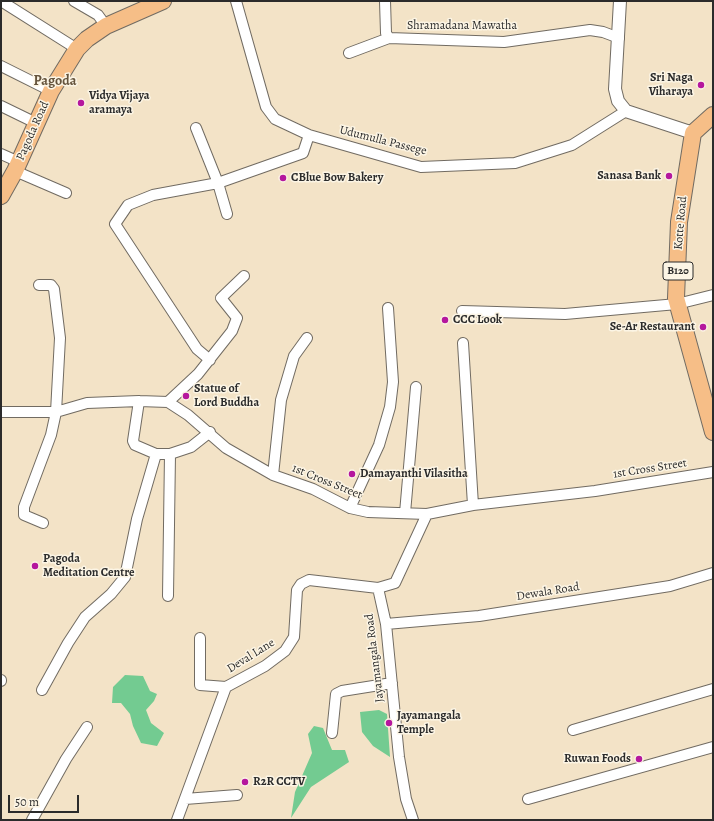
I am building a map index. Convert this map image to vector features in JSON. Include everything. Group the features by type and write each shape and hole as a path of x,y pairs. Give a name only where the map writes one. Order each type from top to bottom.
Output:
{"main road":[{"name":"Pagoda Road","path":"1,196 38,124 51,91 77,49 87,39 106,26 163,1"},
{"path":"693,133 713,115"},
{"name":"Kotte Road","path":"693,133 679,222 677,304 709,404 713,432"}],"street":[{"path":"1,1 77,49"},
{"path":"74,1 98,15 106,26"},
{"name":"Udumulla Passege","path":"236,1 266,107 275,119 309,135 421,167 515,163 572,145 626,111"},
{"path":"349,53 389,38 386,33 385,1"},
{"path":"620,1 616,89 618,101 626,111 693,133"},
{"name":"Shramadana Mawatha","path":"389,38 504,42 590,30 603,32 619,38"},
{"path":"1,66 51,91"},
{"path":"1,106 38,124"},
{"path":"196,128 218,183 227,214"},
{"path":"210,360 197,349 115,224 128,205 153,195 218,183 303,154 309,135"},
{"path":"1,154 17,167 66,193"},
{"path":"1,412 56,412 87,404 139,401 168,402 210,360 232,331 237,318 220,298 244,276"},
{"path":"39,286 51,285 60,338 56,412 51,435 24,506 24,515 43,523"},
{"path":"462,311 565,314 677,304 713,295"},
{"path":"350,508 380,445 390,407 393,382 388,308"},
{"path":"273,475 281,400 294,356 307,338"},
{"path":"463,343 474,505"},
{"path":"405,513 416,387"},
{"path":"139,401 133,441 135,444 156,454 170,454 191,447 210,432"},
{"name":"1st Cross Street","path":"168,402 210,432 226,448 273,475 313,489 350,508 368,512 427,514 474,505 595,491 713,472"},
{"path":"42,690 68,643 85,617 111,594 125,577 137,519 156,454"},
{"path":"168,596 170,454"},
{"name":"Deval Lane","path":"177,820 226,687 264,666 285,651 294,637 297,590 301,584 309,580 378,588 395,583 427,514"},
{"name":"Dewala Road","path":"386,624 479,616 670,586 713,573"},
{"name":"Jayamangala Road","path":"378,588 386,624 399,757 406,799 413,820"},
{"path":"200,638 200,685 226,687"},
{"path":"332,733 336,694 342,691 392,683"},
{"path":"573,730 713,689"},
{"path":"32,820 66,759 87,727"},
{"path":"528,799 713,747"},
{"path":"185,799 238,795"}],"green space":[{"path":"125,675 143,676 150,691 157,694 154,701 146,710 151,723 164,733 157,746 141,743 133,726 130,714 121,703 112,703 113,687"},
{"path":"379,710 387,714 390,757 373,746 362,732 360,712"},
{"path":"314,726 323,728 332,750 345,750 349,762 311,787 291,818 295,792 312,753 308,734"}],"place":[{"name":"Sri Naga Viharaya","path":"701,85"},
{"name":"Vidya Vijaya aramaya","path":"81,103"},
{"name":"Sanasa Bank","path":"669,176"},
{"name":"CBlue Bow Bakery","path":"283,178"},
{"name":"CCC Look","path":"445,320"},
{"name":"Se-Ar Restaurant","path":"703,327"},
{"name":"Statue of Lord Buddha","path":"186,396"},
{"name":"Damayanthi Vilasitha","path":"352,474"},
{"name":"Pagoda Meditation Centre","path":"35,566"},
{"name":"Jayamangala Temple","path":"389,723"},
{"name":"Ruwan Foods","path":"639,759"},
{"name":"R2R CCTV","path":"245,782"}],"district":[{"name":"Pagoda","path":"55,82"}]}
